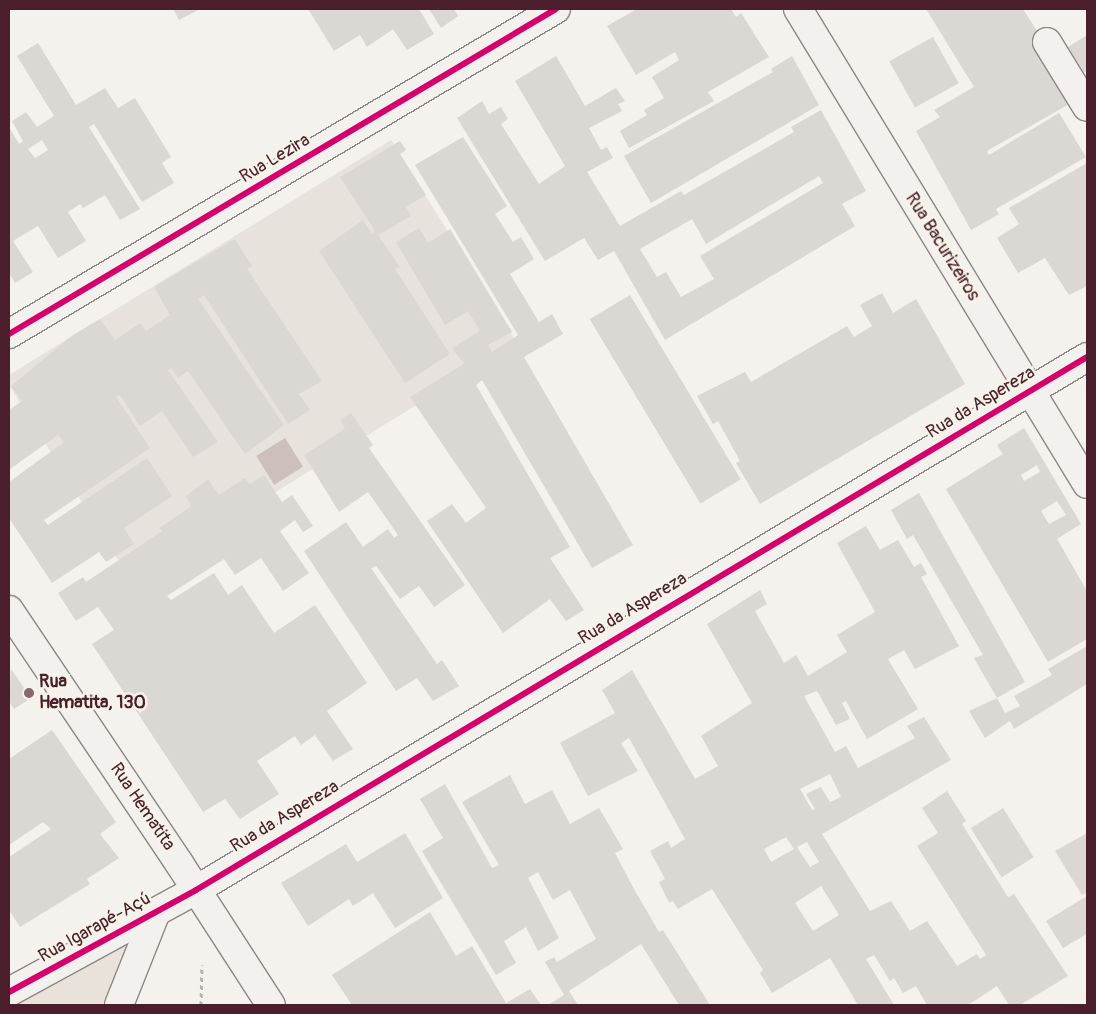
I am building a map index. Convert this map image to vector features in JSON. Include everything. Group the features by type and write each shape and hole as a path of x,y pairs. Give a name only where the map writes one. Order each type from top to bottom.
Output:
{"street":[{"name":"Rua Lezira","path":"9,334 556,9"},
{"name":"Rua Bacurizeiros","path":"798,9 1087,484"},
{"path":"1048,42 1087,107"},
{"name":"Rua da Aspereza","path":"196,890 1087,357"},
{"name":"Rua Hematita","path":"9,610 271,1005"},
{"name":"Rua Igarapé-Açú","path":"9,992 196,890"},
{"path":"120,1005 156,912"}],"shaded area":[{"path":"391,140 517,343 131,581 9,385 9,375"},
{"path":"285,438 303,467 274,485 256,456"},
{"path":"156,912 117,1005 9,1005"}],"building":[{"path":"173,9 200,9 179,20"},
{"path":"308,9 419,9 434,34 407,50 393,29 367,47 360,35 334,51"},
{"path":"429,9 454,9 458,16 441,28"},
{"path":"637,9 731,9 736,17 741,13 769,57 708,92 714,101 629,148 620,131 647,115 644,110 664,98 652,77 679,60 675,52 636,75 607,26"},
{"path":"926,9 1023,9 1046,45 1071,103 987,151 989,155 1059,113 1086,157 996,209 999,214 971,230 916,131 940,117 934,110 974,87"},
{"path":"1087,35 1087,70 1084,73 1068,47"},
{"path":"933,37 959,83 915,108 889,61"},
{"path":"38,43 76,105 105,88 118,108 135,98 171,157 162,163 174,183 142,202 94,124 89,127 140,209 120,220 105,195 83,208 80,204 68,212 86,241 58,258 38,226 13,241 33,272 15,283 9,273 9,127 19,144 23,141 12,121 26,112 37,127 54,116 17,56","holes":["42,140 48,150 35,158 28,149"]},
{"path":"556,56 585,106 616,88 625,101 618,104 622,111 589,128 601,150 607,147 613,158 587,172 620,226 681,191 684,195 794,132 791,127 821,110 866,191 842,204 855,226 665,340 614,251 598,260 584,238 545,261 457,118 482,101 489,114 501,107 508,119 501,124 539,184 565,166 515,81","holes":["819,176 823,183 700,256 714,279 681,297 666,272 657,277 640,249 692,219 706,244"]},
{"path":"792,56 819,105 651,203 624,156 773,72 771,69"},
{"path":"463,137 507,206 495,214 513,242 521,237 534,259 510,274 539,322 552,314 563,334 524,357 633,545 592,568 482,380 476,385 570,547 550,558 584,610 566,621 550,599 503,633 427,521 452,504 466,523 486,508 410,397 464,364 452,348 480,331 468,311 445,325 396,242 419,228 428,243 450,229 512,332 488,345 492,352 518,335 415,165"},
{"path":"400,141 406,150 400,154 426,195 406,207 411,216 378,235 400,267 395,269 450,354 405,383 319,251 363,220 372,234 375,231 340,177"},
{"path":"1087,163 1087,286 1069,295 1045,258 1018,273 997,238 1019,224 1009,208"},
{"path":"235,239 252,266 247,269 322,381 299,394 310,410 288,424 204,295 198,299 284,425 245,454 188,371 178,378 171,368 168,370 218,442 193,457 162,411 140,426 120,395 116,397 150,448 44,520 48,525 147,458 172,496 124,528 134,544 106,562 99,552 52,583 9,518 9,482 64,442 58,435 10,469 9,410 22,401 11,386 73,335 100,319 115,340 140,323 146,331 170,315 154,287"},
{"path":"882,293 893,313 916,299 965,384 760,504 736,463 740,461 718,421 713,424 697,396 745,372 751,382 847,326 854,337 872,326 860,305"},
{"path":"630,295 741,479 700,503 590,319"},
{"path":"351,413 373,445 369,448 465,585 434,607 419,586 400,599 376,566 371,568 437,664 442,660 459,686 433,701 417,678 396,691 304,551 346,522 363,547 388,529 394,538 398,535 368,492 339,512 304,455 345,429 340,420"},
{"path":"1024,428 1081,524 1057,539 1087,591 1087,639 1048,662 946,489 1003,454 997,445","holes":["1037,465 1040,472 1024,481 1021,475","1057,501 1066,515 1049,524 1041,511"]},
{"path":"264,475 282,502 292,495 313,526 303,532 295,520 280,531 309,573 283,591 261,558 235,575 224,559 167,596 171,600 214,573 228,595 242,585 274,633 315,605 367,683 327,711 353,749 333,761 315,735 301,745 295,736 257,761 279,794 240,819 225,799 203,812 92,644 114,630 98,607 76,621 58,593 83,577 86,582 162,531 159,528 189,508 191,505 186,496 208,479 219,495 245,478 250,484"},
{"path":"919,493 1025,682 997,698 974,658 983,655 913,535 907,539 891,510"},
{"path":"866,526 880,550 898,540 914,567 921,563 927,574 921,577 959,646 915,669 904,650 888,659 918,709 867,739 846,701 842,703 850,719 836,725 817,691 804,696 835,752 846,746 858,768 915,738 907,726 924,717 951,760 822,834 870,911 891,901 910,931 927,921 957,966 977,954 980,959 986,955 917,846 938,833 922,808 947,791 966,821 962,824 1008,897 1014,894 1068,976 1020,1005 1009,1005 997,986 968,1005 927,1005 916,986 903,993 894,978 890,981 874,955 866,959 894,1005 858,1005 830,958 772,993 760,973 763,970 712,889 678,909 673,901 669,903 659,882 665,879 650,851 668,841 671,848 685,839 629,738 621,743 638,771 588,796 560,743 615,713 602,690 632,670 695,779 718,766 701,736 752,703 707,624 760,590 767,604 755,611 784,663 796,655 808,676 847,652 837,635 875,612 837,543","holes":["830,774 841,797 830,802 821,787 806,794 815,809 812,810 800,789","786,837 794,849 771,862 764,849","807,842 819,862 810,867 797,847","821,886 839,915 813,931 795,903"]},
{"path":"1087,646 1087,684 1014,729 1010,721 985,738 969,711 997,698 1005,713 1020,706 1014,696 1052,675 1048,669"},
{"path":"11,669 31,698 14,709 9,701"},
{"path":"52,730 116,822 100,834 119,858 87,879 90,884 20,927 9,910 9,857 51,829 43,822 9,845 9,759"},
{"path":"510,775 525,804 552,790 570,824 599,808 623,849 615,853 634,889 659,932 663,930 710,1005 679,1005 641,944 569,991 578,1005 548,1005 564,995 545,962 554,957 557,962 596,939 570,890 553,900 538,872 528,878 559,938 538,951 526,927 504,941 516,963 496,975 422,851 443,838 420,799 445,784 492,868 499,865 462,802"},
{"path":"1003,808 1034,857 1002,877 971,828"},
{"path":"405,833 443,898 395,928 373,893 353,906 349,899 308,926 281,883 346,844 357,862"},
{"path":"1087,833 1087,892 1082,895 1055,851"},
{"path":"1087,896 1087,934 1063,948 1046,921"},
{"path":"430,912 456,956 472,946 506,1003 530,989 541,1005 352,1005 332,975"}],"cycle path":[{"path":"9,334 556,9"},
{"path":"9,992 196,890 1087,357"}],"place":[{"name":"Rua Hematita, 130","path":"29,693"}]}
